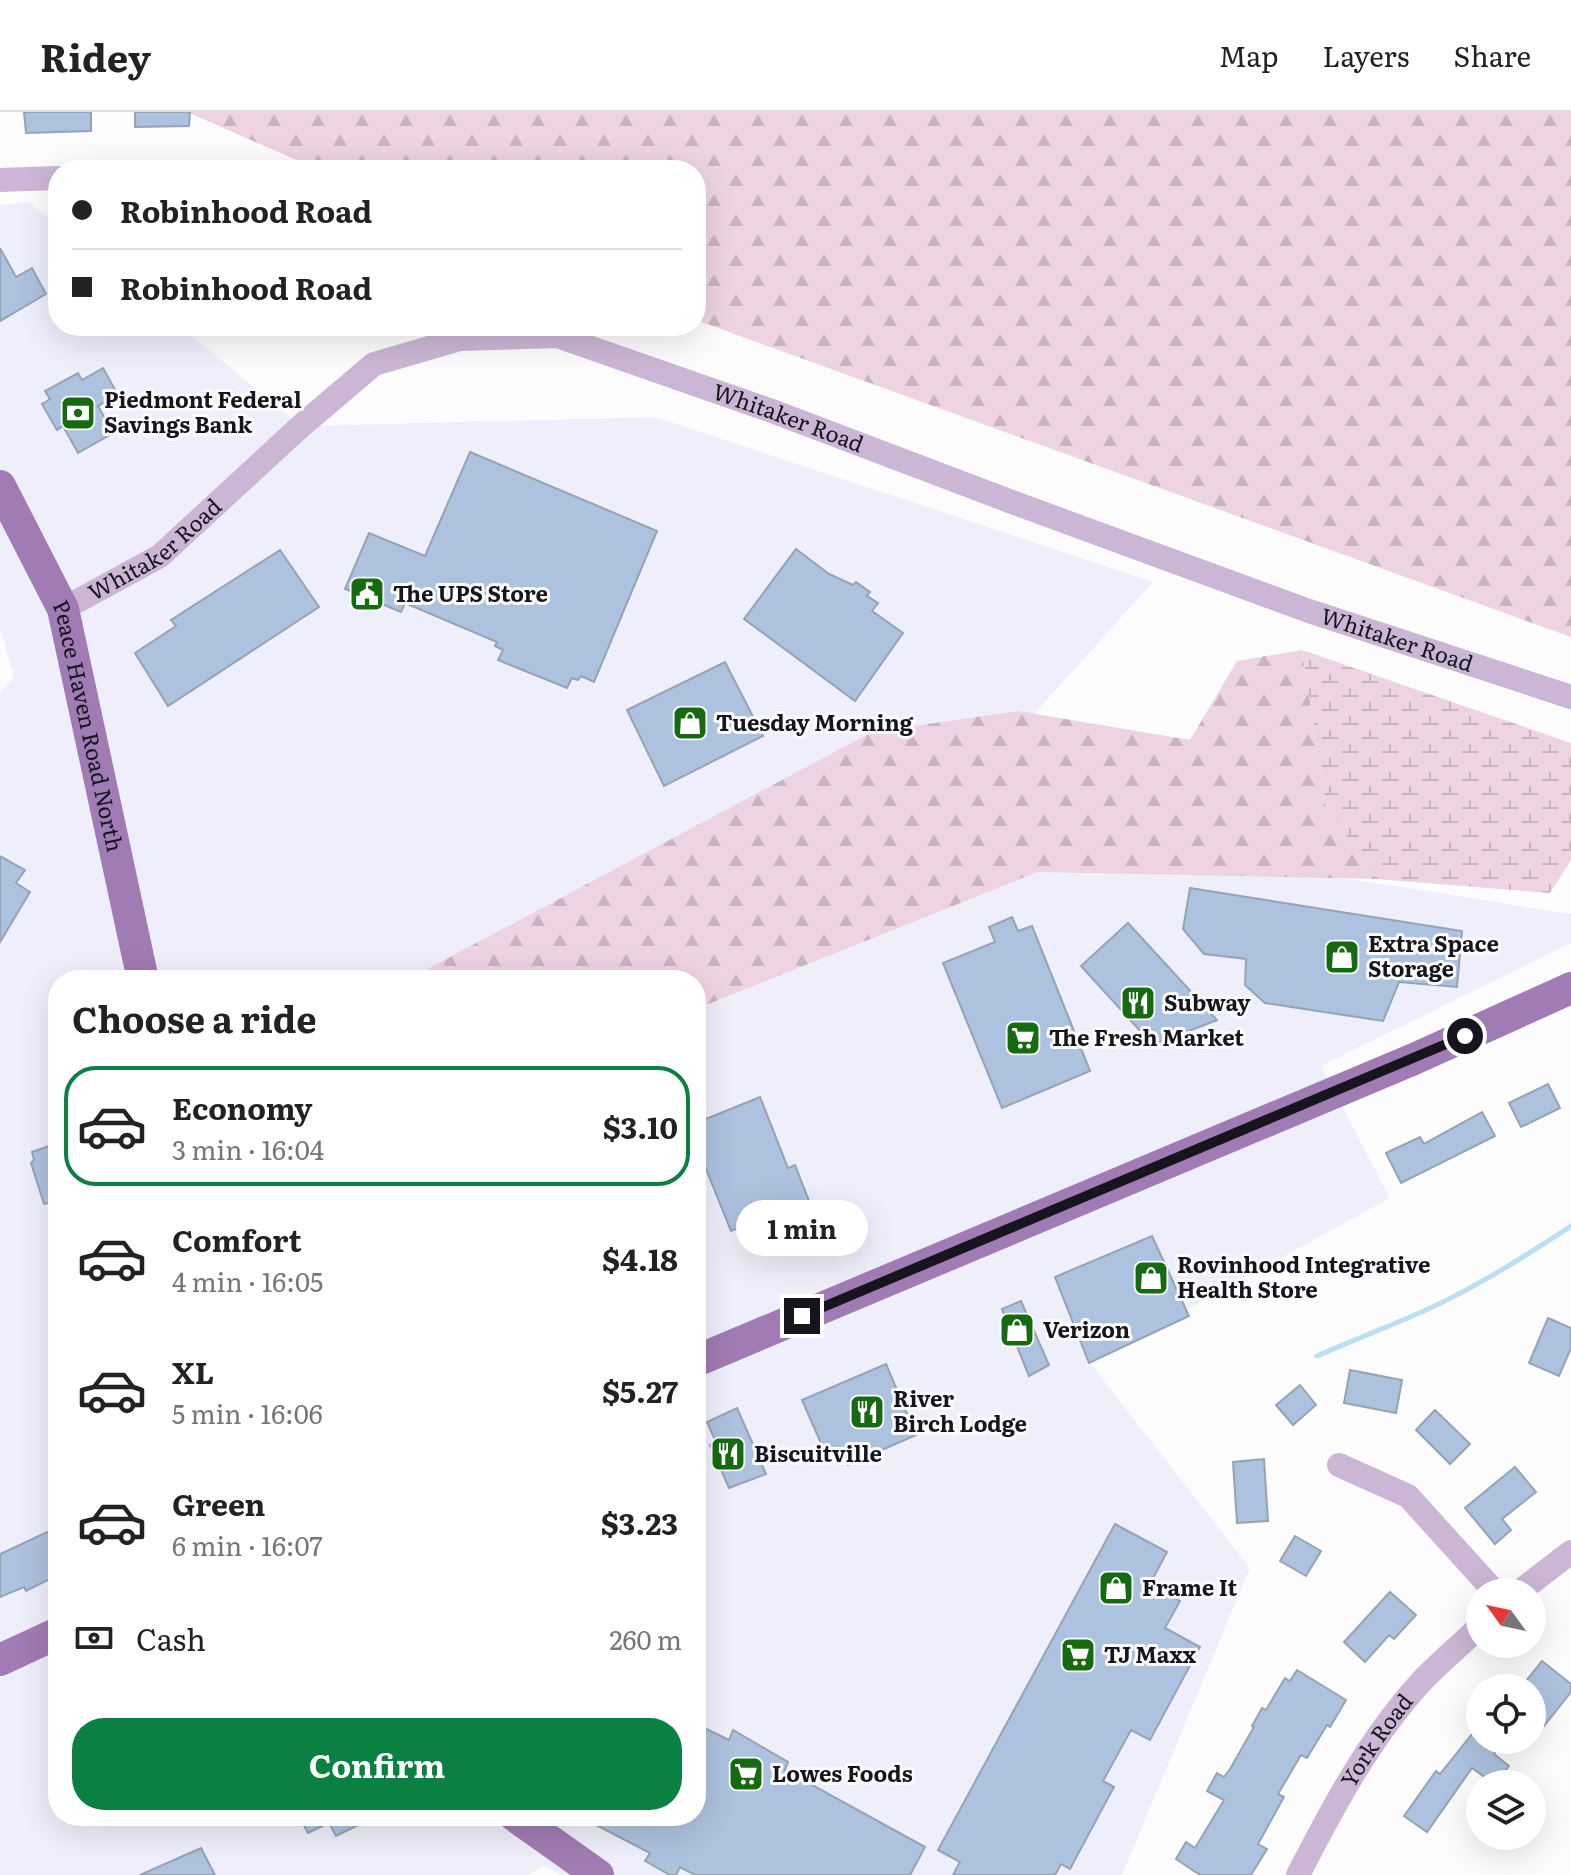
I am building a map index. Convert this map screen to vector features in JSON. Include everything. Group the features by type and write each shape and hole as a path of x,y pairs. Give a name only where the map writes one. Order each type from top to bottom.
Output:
{"main road":[{"name":"Peace Haven Road North","path":"0,486 63,609 141,970"},
{"path":"706,1357 1414,1059 1571,988"},
{"path":"0,1660 48,1638"},
{"path":"529,1826 598,1875"}],"street":[{"path":"0,180 48,178"},
{"name":"Whitaker Road","path":"63,609 160,556 301,426 374,364 460,339 557,336 772,411 1309,611 1571,697"},
{"path":"1339,1465 1408,1496 1482,1578"},
{"path":"1537,1578 1571,1552"},
{"name":"York Road","path":"1298,1875 1334,1803 1376,1738 1421,1682 1466,1639"}],"shaded area":[{"path":"29,202 48,218 48,336 192,336 301,426 656,417 1153,582 1036,712 1042,830 1571,914 1571,943 1321,1066 1390,1198 1090,1363 1250,1568 1122,1875 560,1875 543,1865 529,1875 0,1875 0,692 14,677 0,628 0,205"}],"green space":[{"path":"187,112 1571,112 1571,637 706,324 706,160 296,160"},
{"path":"1302,650 1326,806 1376,879 1037,872 706,1005 706,970 426,970 872,732 1018,711 1190,740 1237,661"},
{"path":"1302,650 1571,743 1571,860 1550,893 1376,879 1326,806"}],"building":[{"path":"24,112 91,112 91,131 26,133"},
{"path":"135,112 190,112 189,126 135,127"},
{"path":"0,248 16,277 32,268 46,294 0,321"},
{"path":"103,368 118,395 98,406 113,433 78,453 63,426 57,430 42,404 50,399 45,391 78,373 82,380"},
{"path":"470,452 657,531 594,682 581,676 578,680 572,678 567,688 498,660 503,650 495,646 497,642 405,603 401,612 345,589 369,533 425,556"},
{"path":"796,549 829,574 853,585 856,582 870,592 867,596 878,603 872,611 903,633 855,701 744,619"},
{"path":"280,550 319,607 168,706 135,653 176,626 171,620"},
{"path":"725,662 763,736 664,786 627,710"},
{"path":"0,856 25,870 16,883 30,892 0,942"},
{"name":"Extra Space Storage","path":"1190,888 1462,931 1457,987 1399,982 1383,1021 1265,1003 1245,985 1246,959 1204,954 1183,929"},
{"path":"1012,917 1018,931 1032,926 1090,1071 1002,1108 943,963 995,942 989,927"},
{"path":"1128,923 1217,1020 1153,1045 1081,966"},
{"path":"1548,1084 1560,1108 1521,1127 1509,1103"},
{"path":"760,1097 788,1168 795,1165 811,1206 768,1224 765,1217 731,1231 706,1169 706,1119"},
{"path":"1482,1112 1495,1136 1401,1183 1386,1153 1420,1137 1424,1144"},
{"path":"48,1146 48,1203 44,1204 31,1163 34,1160 32,1152"},
{"path":"1152,1236 1189,1316 1089,1363 1055,1277"},
{"path":"1021,1301 1049,1365 1029,1376 1002,1309"},
{"path":"1548,1318 1571,1328 1571,1348 1559,1376 1529,1363"},
{"path":"886,1364 916,1435 848,1465 842,1449 833,1453 830,1445 823,1448 802,1400"},
{"path":"1350,1370 1402,1380 1396,1413 1344,1403"},
{"path":"1300,1385 1316,1405 1293,1425 1276,1405"},
{"path":"737,1408 766,1474 729,1488 710,1445 716,1442 707,1422"},
{"path":"1435,1410 1470,1444 1450,1464 1416,1430"},
{"path":"1264,1459 1268,1521 1237,1523 1233,1462"},
{"path":"1515,1467 1536,1492 1502,1519 1511,1530 1495,1544 1465,1508"},
{"path":"1115,1524 1167,1552 1150,1584 1180,1601 1165,1628 1200,1647 1150,1740 1131,1730 1103,1781 1114,1787 1070,1869 1061,1864 1055,1875 953,1875 960,1862 938,1850"},
{"path":"48,1532 48,1580 26,1591 24,1587 0,1597 0,1554"},
{"path":"1295,1536 1321,1551 1306,1576 1280,1561"},
{"path":"1390,1592 1416,1615 1394,1639 1389,1635 1365,1662 1344,1642"},
{"path":"1542,1661 1571,1684 1571,1692 1546,1723 1546,1674 1532,1674"},
{"path":"1297,1670 1346,1700 1307,1758 1301,1755 1278,1794 1284,1797 1258,1844 1267,1849 1251,1875 1200,1875 1176,1859 1186,1842 1195,1848 1224,1800 1207,1791 1217,1773 1224,1777 1230,1769 1262,1708 1266,1710 1285,1678 1290,1681"},
{"path":"706,1729 729,1740 733,1730 788,1762 785,1770 925,1847 910,1875 695,1875 680,1867 676,1875 670,1875 645,1861 650,1853 598,1826 706,1826"},
{"path":"1466,1742 1466,1754 1494,1754 1509,1766 1506,1770 1466,1770 1466,1777 1427,1832 1404,1816 1436,1771 1440,1774"},
{"path":"304,1826 323,1826 308,1833"},
{"path":"331,1826 356,1826 336,1836"},
{"path":"201,1848 215,1875 140,1875"}],"waterway":[{"path":"1317,1356 1447,1300 1571,1226"}],"place":[{"name":"Piedmont Federal Savings Bank","path":"78,413"},
{"name":"The UPS Store","path":"367,594"},
{"name":"Tuesday Morning","path":"690,723"},
{"name":"Extra Space Storage","path":"1342,957"},
{"name":"Subway","path":"1138,1003"},
{"name":"The Fresh Market","path":"1023,1038"},
{"name":"Rovinhood Integrative Health Store","path":"1151,1278"},
{"name":"Verizon","path":"1017,1330"},
{"name":"River Birch Lodge","path":"867,1412"},
{"name":"Biscuitville","path":"728,1454"},
{"name":"Frame It","path":"1116,1588"},
{"name":"TJ Maxx","path":"1078,1655"},
{"name":"Lowes Foods","path":"746,1774"}],"route":[{"path":"802,1316 1465,1036"}]}
